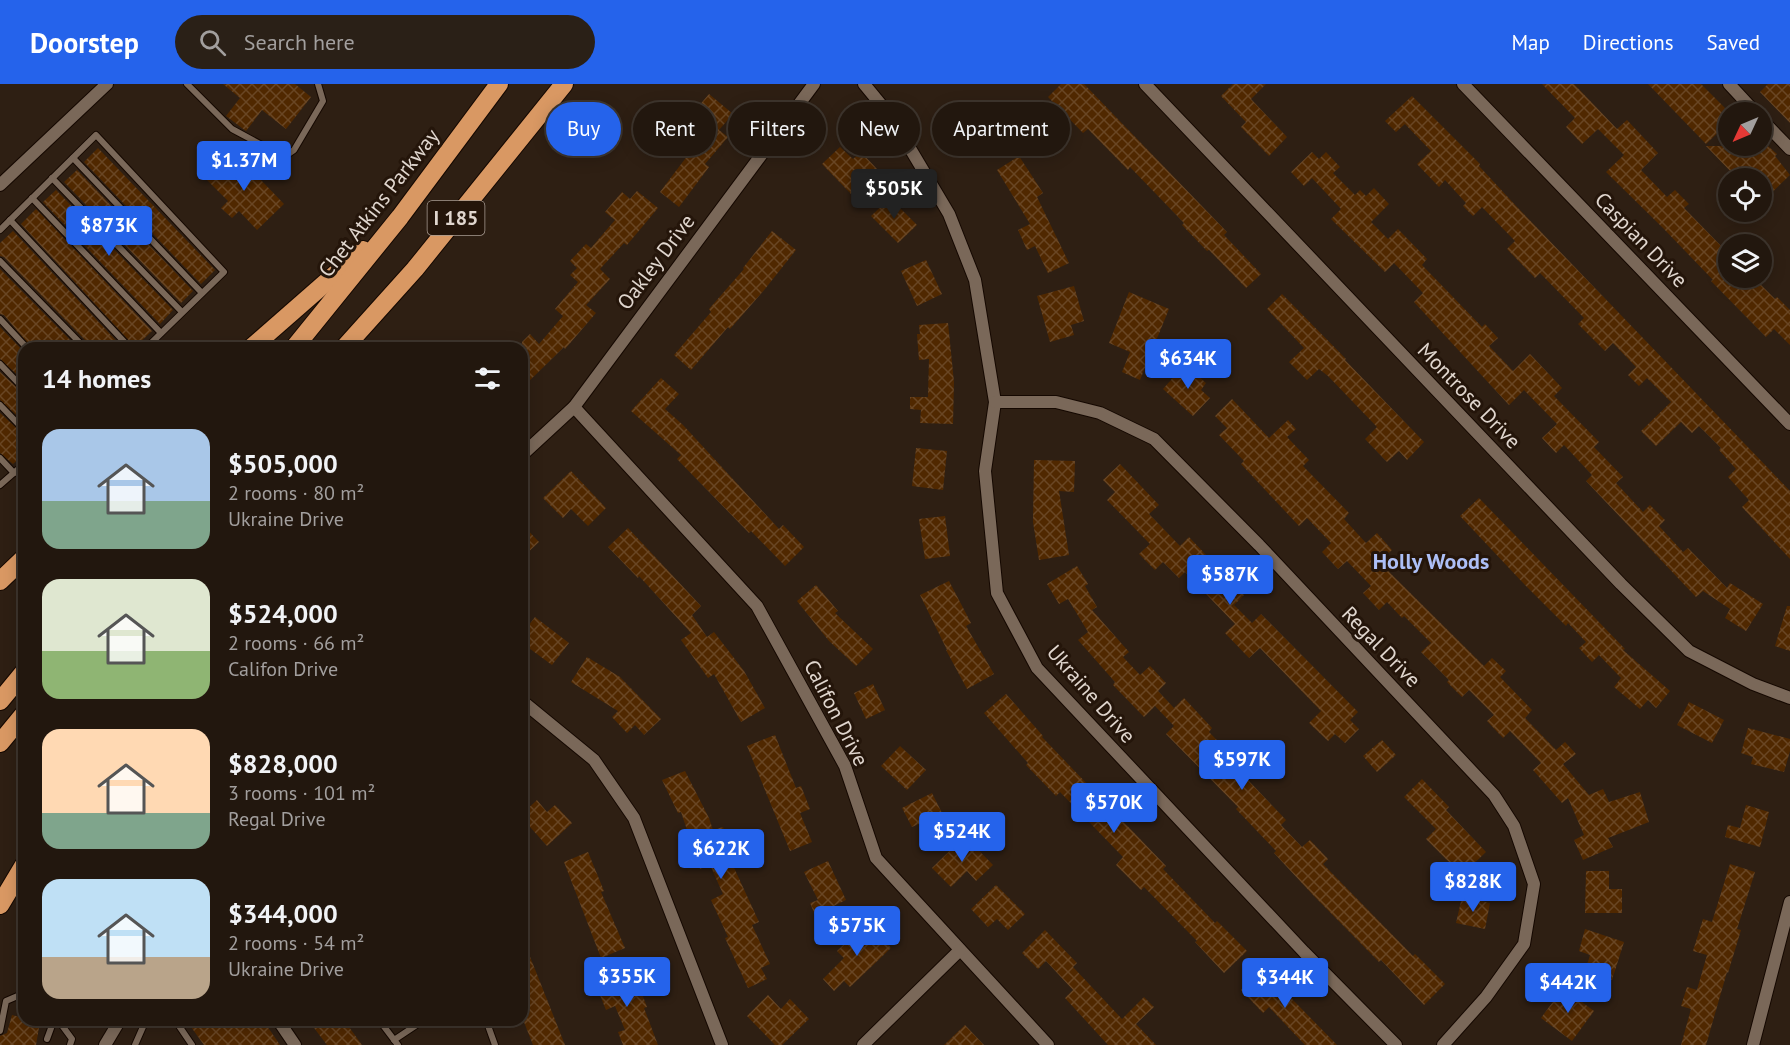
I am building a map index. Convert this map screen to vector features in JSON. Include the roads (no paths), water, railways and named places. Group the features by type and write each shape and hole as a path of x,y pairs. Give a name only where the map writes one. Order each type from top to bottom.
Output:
{"highway":[{"name":"Chet Atkins Parkway","path":"299,342 400,217 499,84"},
{"name":"I 185","path":"349,342 415,269 564,84"},
{"path":"258,342 400,217"},
{"path":"364,342 415,269"},
{"path":"0,581 18,564"},
{"path":"0,701 18,679"},
{"path":"0,743 18,721"},
{"path":"0,905 18,875"}],"street":[{"path":"0,185 107,84"},
{"name":"Oakley Drive","path":"528,449 574,407 814,84"},
{"name":"Ukraine Drive","path":"864,84 892,118 949,214 975,280 995,402 985,471 997,593 1037,668 1304,952 1396,1045"},
{"name":"Montrose Drive","path":"1145,84 1613,576 1689,651 1753,684 1790,698"},
{"name":"Caspian Drive","path":"1463,84 1790,424"},
{"path":"1729,84 1746,102"},
{"path":"1772,130 1790,149"},
{"name":"Regal Drive","path":"995,402 1056,402 1100,413 1154,439 1259,545 1494,795 1514,826 1534,884 1524,944 1486,997 1443,1045"},
{"name":"Califon Drive","path":"574,407 757,606 844,766 876,858 1048,1045"},
{"path":"528,706 594,760 634,818 722,1045"},
{"path":"1753,1045 1790,902"},
{"path":"863,1045 960,950"},
{"path":"105,1045 116,1026"},
{"path":"282,1026 295,1045"}],"lane":[{"path":"188,84 232,129 284,157 294,150 323,101 318,84"},
{"path":"0,230 96,135 224,272 152,342"},
{"path":"73,158 202,293"},
{"path":"52,178 182,312"},
{"path":"32,198 161,333"},
{"path":"10,220 124,342"},
{"path":"0,261 79,342"},
{"path":"0,320 21,342"},
{"path":"0,364 18,383"},
{"path":"0,405 18,424"},
{"path":"0,458 14,473"},
{"path":"0,485 18,469"},
{"path":"0,1031 3,1003 18,996"},
{"path":"47,1039 53,1026"},
{"path":"61,1026 72,1039 70,1045"},
{"path":"135,1045 143,1026"},
{"path":"179,1026 192,1045"},
{"path":"383,1026 396,1043 410,1026"},
{"path":"488,1026 495,1045"}],"district":[{"name":"Holly Woods","path":"1431,561"}]}
